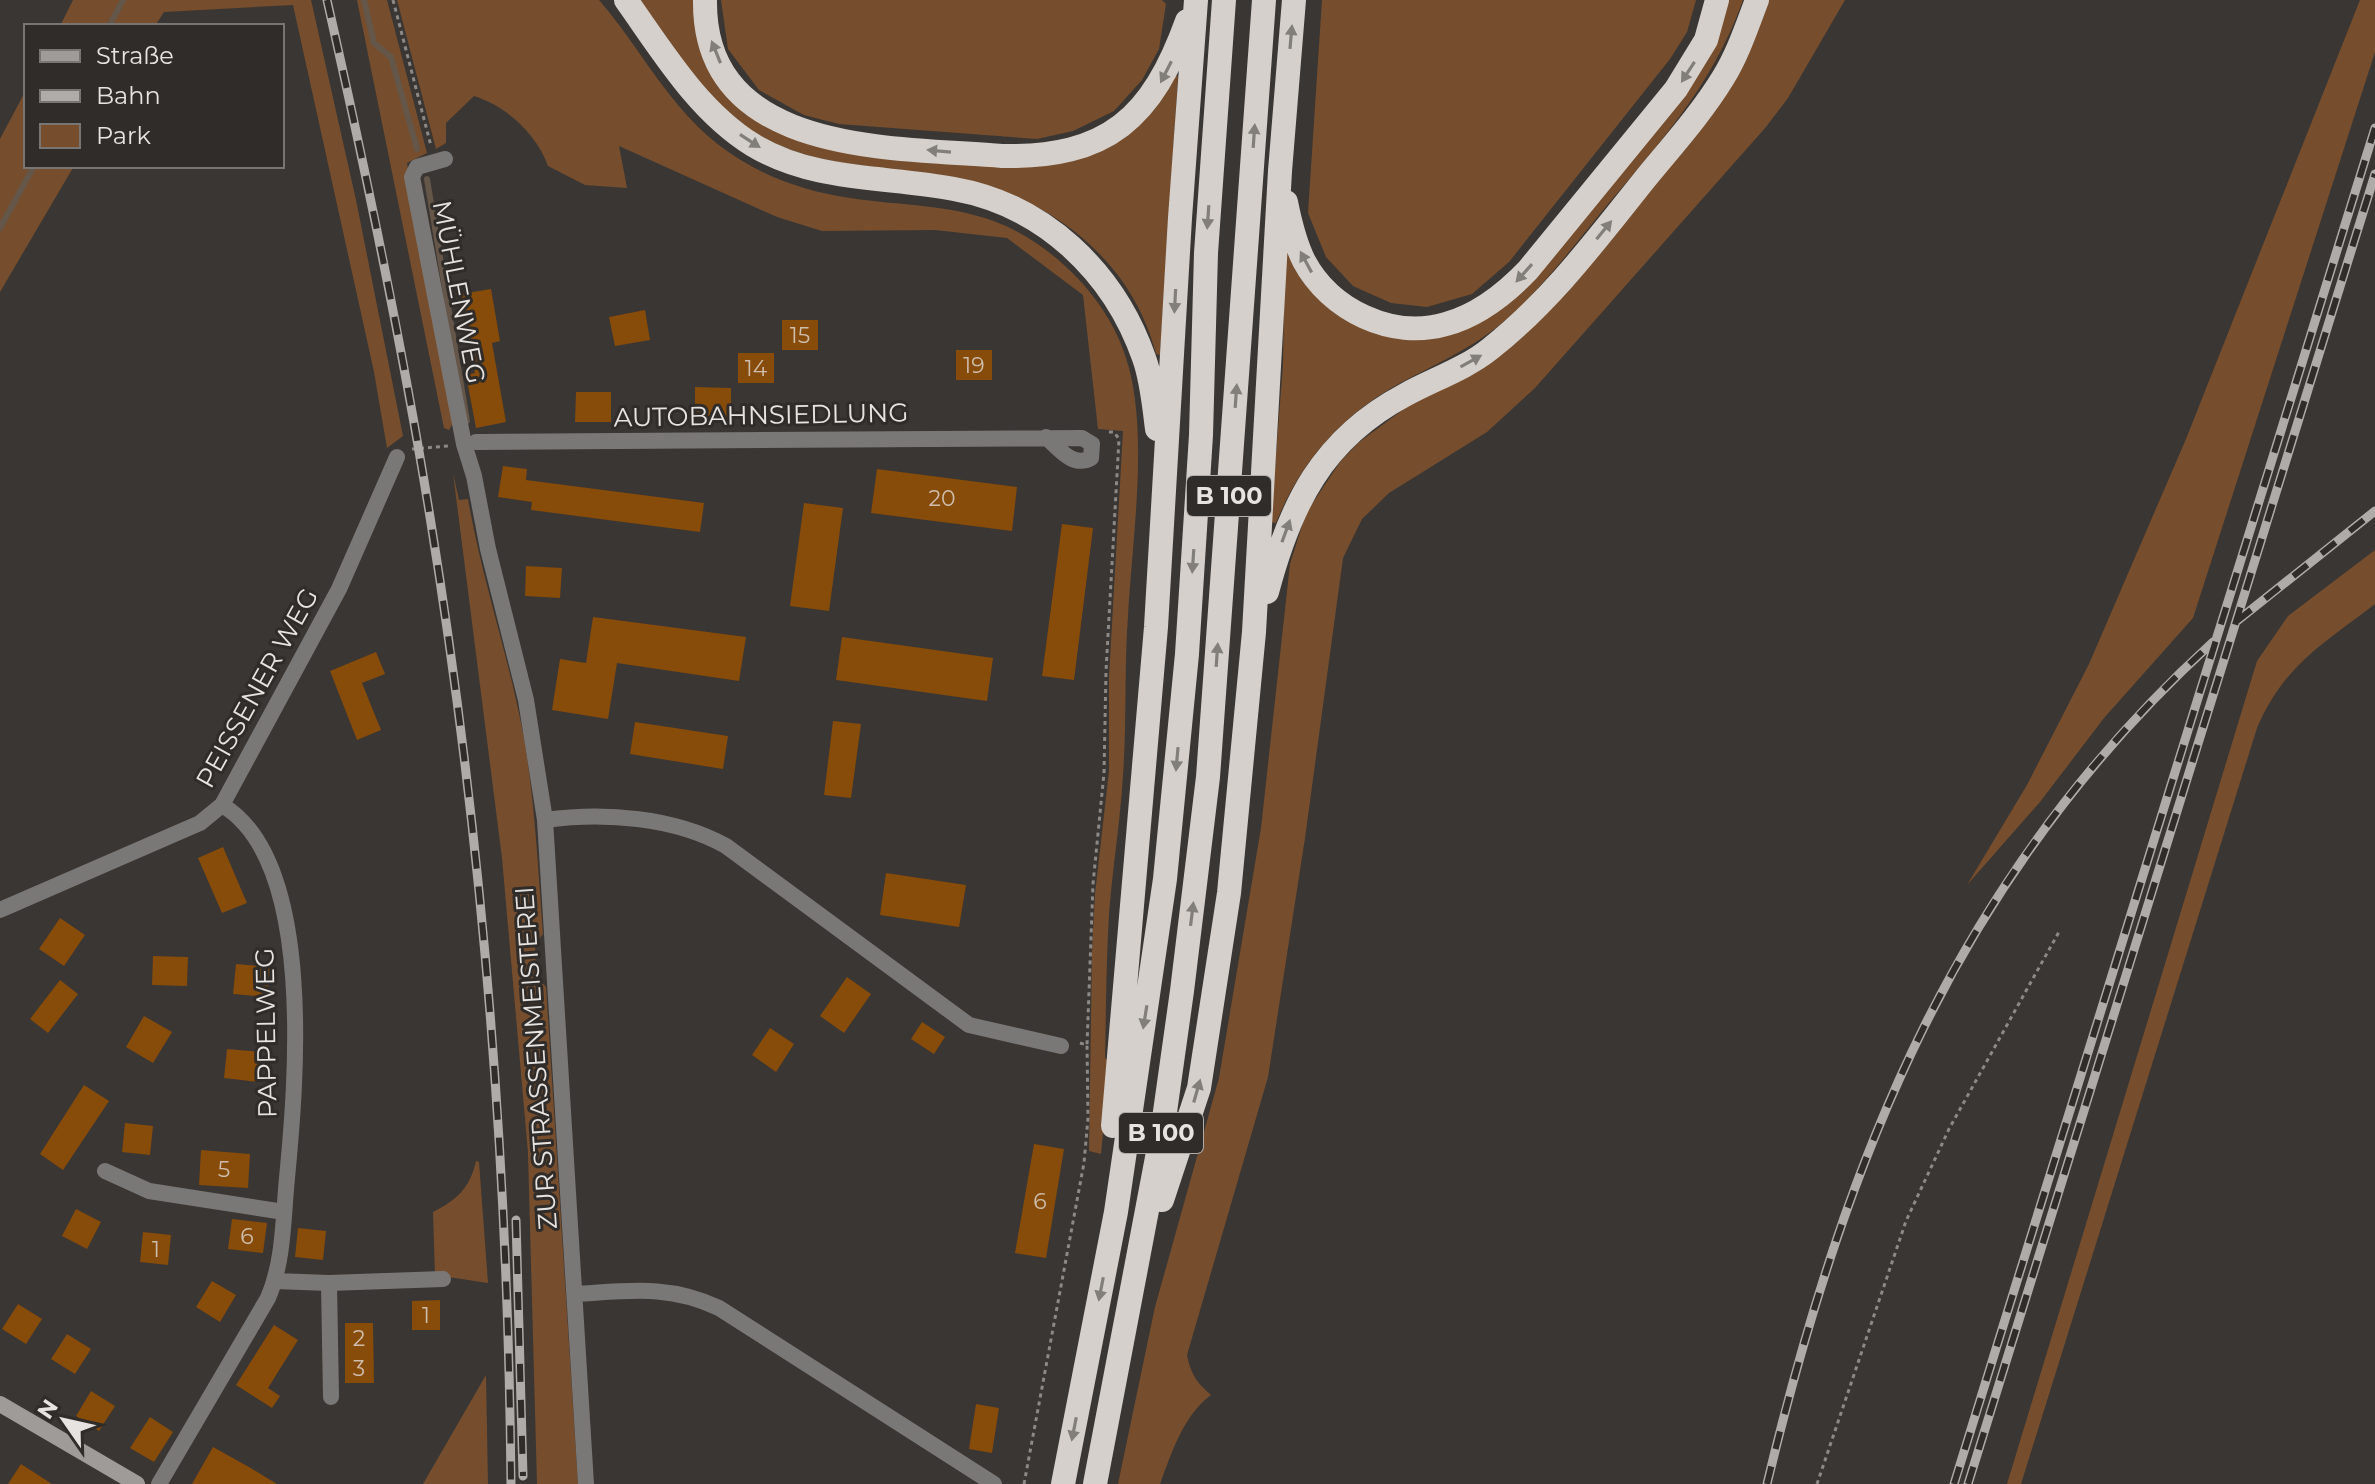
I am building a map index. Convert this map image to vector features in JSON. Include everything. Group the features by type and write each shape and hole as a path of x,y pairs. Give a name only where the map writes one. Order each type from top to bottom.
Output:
{"highway":[{"path":"626,0 692,90 711,111 754,145 817,170 953,188 982,196 1019,210 1062,238 1082,256 1118,303 1145,359 1165,479"},
{"path":"705,0 708,31 725,74 771,119 811,135 841,141 1028,157 1089,145 1120,127 1139,111 1165,75 1195,0"},
{"path":"1116,1212 1113,1128 1155,642 1195,0"},
{"name":"B 100","path":"1063,1484 1116,1212 1165,879 1187,654 1201,435 1206,253 1224,0"},
{"name":"B 100","path":"1095,1484 1163,1126 1208,777 1264,0"},
{"path":"1136,1274 1199,1088 1229,893 1254,632 1280,171 1294,0"},
{"path":"1280,171 1289,217 1303,260 1332,297 1354,312 1393,326 1424,328 1457,320 1487,306 1509,289 1676,89 1706,40 1717,0"},
{"path":"1254,632 1291,517 1323,463 1342,439 1369,415 1487,351 1536,309 1590,248 1724,77 1757,0"}],"street":[{"name":"MÜHLENWEG","path":"440,160 417,167 412,177 470,443"},
{"path":"1046,437 1075,461 1085,462 1091,458 1092,444 1088,439"},
{"name":"AUTOBAHNSIEDLUNG","path":"470,443 1088,439"},
{"name":"ZUR STRASSENMEISTEREI","path":"470,443 488,549 526,700 545,820 586,1484"},
{"name":"PEISSENER WEG","path":"0,910 200,823 222,805 339,589 397,457"},
{"name":"PAPPELWEG","path":"159,1484 268,1298 275,1281 284,1212 296,1057 289,934 280,899 256,839 246,823 222,805"},
{"path":"545,820 573,816 607,817 705,834 726,846 969,1025 1061,1046"},
{"path":"105,1171 149,1191 284,1212"},
{"path":"275,1281 329,1283 443,1279"},
{"path":"329,1283 331,1397"},
{"path":"575,1294 653,1289 697,1298 719,1308 994,1484"},
{"path":"0,1404 137,1484"},
{"path":"966,1464 972,1484"}],"path":[{"path":"393,0 440,160"},
{"path":"1024,1484 1048,1369 1084,1163 1088,1118 1087,1045 1093,884 1104,773 1106,671 1119,439 1114,432 1094,432 1088,439"},
{"path":"397,457 407,450 470,443"},
{"path":"1817,1484 1906,1221 1949,1129 2060,930"},
{"path":"1061,1046 1063,1040 1087,1045"}],"green space":[{"path":"73,0 311,0 356,200 403,436 387,448 374,372 293,5 164,12 156,24 61,24"},
{"path":"357,0 387,0 427,153 407,163 453,423 449,430 444,428"},
{"path":"397,0 599,0 678,105 695,124 734,156 800,187 869,201 968,213 1006,226 1027,237 1066,266 1111,323 1129,368 1135,396 1138,458 1127,636 1123,775 1108,934 1105,1058 1110,1062 1101,1154 1089,1151 1092,951 1109,771 1109,677 1123,431 1098,429 1083,295 1007,238 935,230 822,231 777,217 619,146 627,188 585,185 548,166 536,143 519,123 498,107 474,96 446,123 446,143 436,149"},
{"path":"639,0 696,0 763,121 1054,163 1178,76 1160,355 1156,354 1143,318 1125,286 1102,257 1075,232 1012,195 977,183 832,161 789,150 769,141 748,129 712,97"},
{"path":"721,0 1162,0 1166,4 1159,49 1142,80 1114,111 1073,131 1037,139 839,124 804,115 759,90 728,49"},
{"path":"1322,0 1696,0 1687,32 1670,59 1509,262 1472,294 1427,307 1391,303 1353,286 1326,257 1308,213"},
{"path":"1726,0 1743,0 1730,32 1699,88 1662,139 1551,274 1525,302 1486,335 1381,395 1343,424 1311,459 1276,523 1271,522 1283,364 1285,243 1307,279 1417,334 1528,278"},
{"path":"1769,0 1845,0 1788,98 1766,127 1535,388 1487,432 1389,493 1362,519 1343,558 1305,838 1268,1077 1187,1355 1195,1377 1211,1395 1186,1424 1160,1484 1118,1484 1155,1307 1219,1078 1261,828 1290,564 1306,513 1340,462 1358,443 1408,406 1479,367 1747,53"},
{"path":"2360,0 2375,0 2375,52 2193,618 2104,718 2040,802 1967,885 2027,785 2089,664 2186,439"},
{"path":"24,94 24,168 73,168 0,292 0,139"},
{"path":"453,473 459,500 468,499 518,708 531,787 543,934 535,944 536,976 546,987 578,1484 537,1484 528,1153 502,858"},
{"path":"2375,550 2375,604 2322,644 2292,672 2257,728 2021,1484 2007,1484 2257,661 2288,616"},
{"path":"476,1161 479,1162 488,1283 435,1275 433,1212 461,1192 470,1179"},
{"path":"486,1375 488,1484 423,1484"}],"building":[{"path":"491,289 500,341 492,343 506,422 476,428 466,375 475,373 461,294"},
{"path":"645,310 650,340 615,346 609,317"},
{"path":"782,320 818,320 818,350 782,350"},
{"path":"956,350 992,350 992,380 956,380"},
{"path":"738,353 774,353 774,383 738,383"},
{"path":"695,387 731,388 731,418 695,417"},
{"path":"576,392 611,392 611,422 575,422"},
{"path":"503,466 527,469 526,480 704,503 700,532 531,510 532,502 498,497"},
{"path":"877,469 1017,487 1012,531 871,513"},
{"path":"804,503 843,508 829,611 790,606"},
{"path":"1062,524 1093,528 1074,680 1042,676"},
{"path":"526,566 562,568 560,598 525,596"},
{"path":"593,617 746,637 739,681 617,663 608,719 552,710 560,659 586,663"},
{"path":"842,637 993,658 987,701 836,680"},
{"path":"376,652 385,674 362,683 381,730 357,740 330,671"},
{"path":"833,721 861,724 851,798 824,795"},
{"path":"635,722 728,736 723,769 630,754"},
{"path":"223,847 247,903 222,913 198,858"},
{"path":"886,873 966,885 959,927 880,915"},
{"path":"60,918 85,935 64,966 39,949"},
{"path":"153,956 188,957 187,986 152,985"},
{"path":"236,964 270,967 267,997 233,994"},
{"path":"847,977 871,994 844,1033 820,1016"},
{"path":"60,980 78,994 48,1033 30,1019"},
{"path":"144,1016 172,1032 153,1063 126,1047"},
{"path":"922,1022 945,1037 934,1054 911,1039"},
{"path":"770,1028 794,1044 776,1072 752,1055"},
{"path":"227,1049 261,1052 258,1082 224,1078"},
{"path":"84,1085 109,1101 63,1170 40,1154"},
{"path":"125,1123 153,1126 150,1155 122,1152"},
{"path":"1034,1144 1064,1149 1046,1258 1015,1253"},
{"path":"201,1150 250,1154 248,1188 199,1185"},
{"path":"76,1209 101,1222 87,1249 62,1236"},
{"path":"232,1219 267,1223 263,1253 228,1249"},
{"path":"298,1228 326,1231 323,1260 295,1257"},
{"path":"143,1232 171,1235 168,1265 140,1262"},
{"path":"212,1281 236,1295 220,1322 196,1307"},
{"path":"440,1300 440,1330 412,1330 412,1301"},
{"path":"18,1304 42,1319 26,1344 2,1329"},
{"path":"345,1323 373,1323 374,1383 345,1383"},
{"path":"274,1325 298,1340 268,1388 280,1396 272,1408 236,1385"},
{"path":"67,1334 91,1349 75,1374 51,1359"},
{"path":"91,1391 115,1406 99,1431 76,1416"},
{"path":"976,1404 999,1408 992,1453 969,1449"},
{"path":"150,1417 173,1432 154,1462 130,1448"},
{"path":"213,1447 249,1467 277,1484 192,1484"},
{"path":"21,1464 52,1484 8,1484"}],"waterway":[{"path":"110,24 123,0"},
{"path":"364,0 374,43 391,57 417,149"},
{"path":"0,228 33,168"},
{"path":"427,179 467,421"}],"railway":[{"path":"327,0 408,387 464,758 478,878 498,1120 511,1484"},
{"path":"1954,1484 2375,128"},
{"path":"1968,1484 2375,174"},
{"path":"2237,621 2375,511"},
{"path":"1767,1484 1798,1363 1834,1247 1876,1135 1924,1027 1981,924 2047,825 2124,731 2213,642"},
{"path":"516,1220 523,1476"}]}
